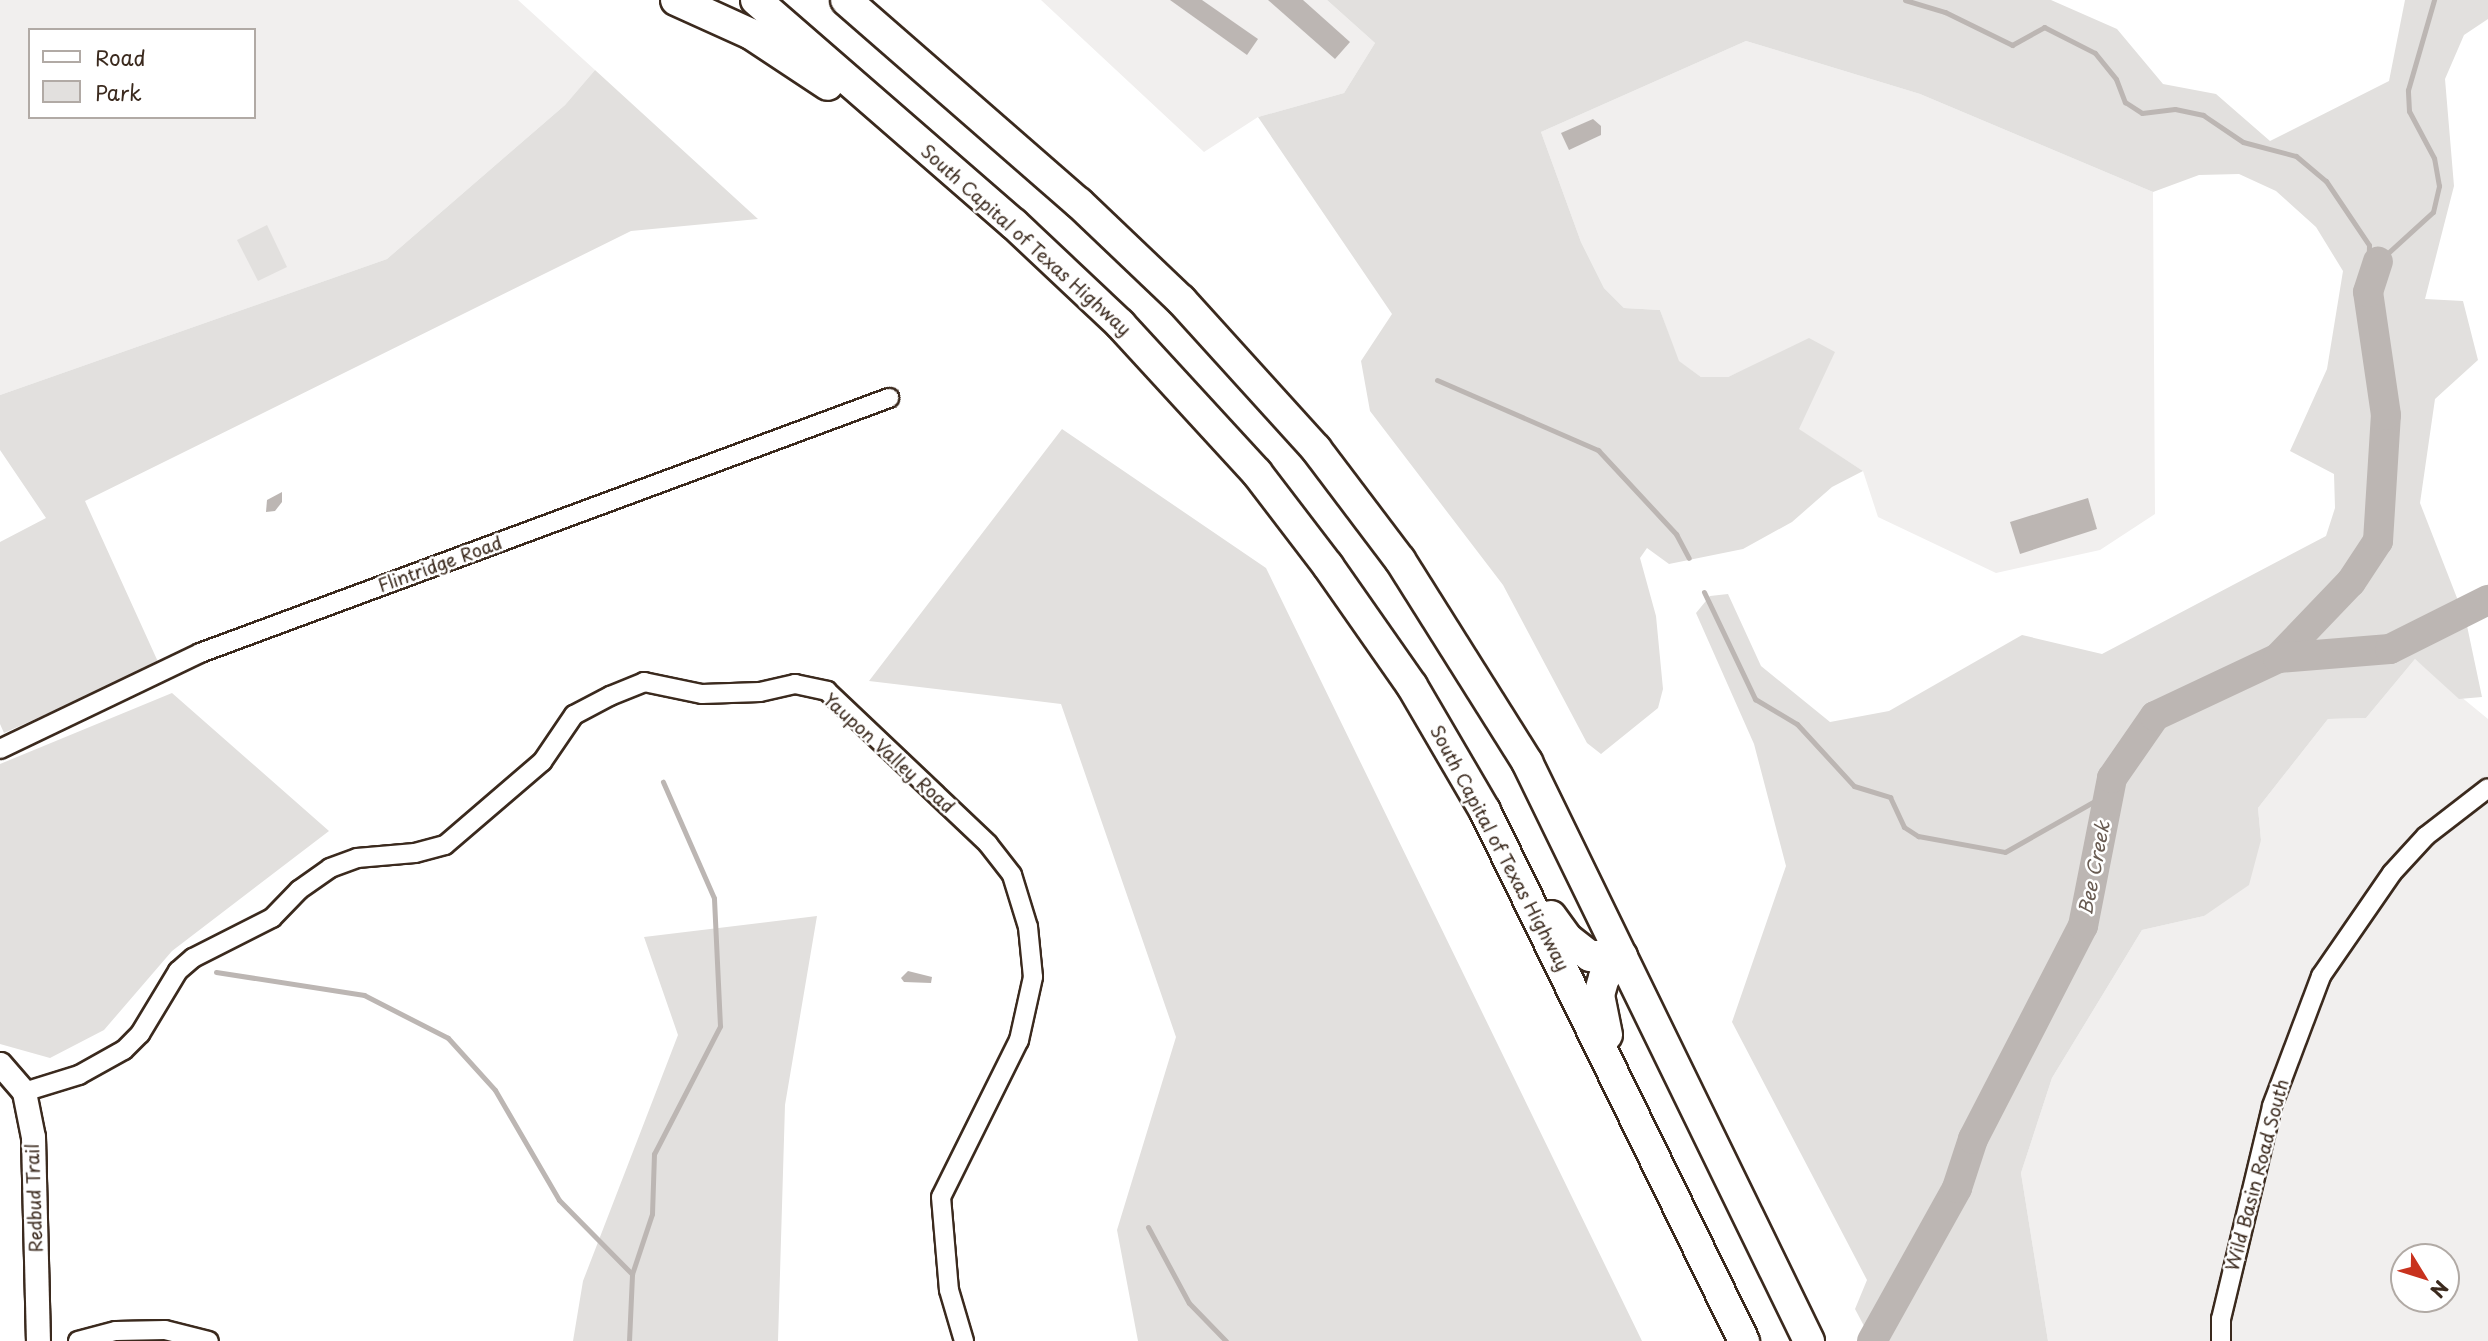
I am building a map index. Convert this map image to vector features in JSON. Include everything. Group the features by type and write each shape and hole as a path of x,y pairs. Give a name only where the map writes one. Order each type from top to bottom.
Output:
{"highway":[{"path":"676,0 729,22 791,59 1014,224"},
{"name":"South Capital of Texas Highway","path":"756,0 1014,224 1139,344 1281,503 1406,678 1498,837 1744,1341"},
{"path":"846,0 994,128 1195,314 1359,503 1439,618 1512,736 1809,1341"},
{"path":"867,0 994,128"},
{"path":"1498,837 1568,939 1598,958 1622,956"},
{"path":"1619,1084 1599,995 1604,978 1622,956"}],"street":[{"name":"Flintridge Road","path":"0,750 200,653 889,398"},
{"name":"Yaupon Valley Road","path":"24,1092 79,1075 124,1050 140,1034 178,971 193,958 272,918 299,890 330,868 357,858 415,853 444,845 542,762 574,715 610,695 644,682 702,694 760,692 795,684 827,691 988,844 1012,875 1028,927 1033,977 1019,1040 941,1196 949,1290 964,1341"},
{"name":"Wild Basin Road South","path":"2221,1341 2221,1319 2272,1106 2321,976 2392,873 2426,836 2488,788"},
{"name":"Redbud Trail","path":"0,1064 24,1092 33,1137 38,1341"},
{"path":"78,1341 116,1331 166,1330 209,1341"}],"shaded area":[{"path":"0,0 518,0 595,70 565,105 387,259 0,395"},
{"path":"1041,0 1327,0 1375,43 1344,93 1258,117 1204,152"},
{"path":"1170,0 1202,0 1258,39 1247,55"},
{"path":"1268,0 1303,0 1350,42 1335,59"},
{"path":"1746,41 1920,94 2153,192 2155,514 2100,550 1996,573 1878,517 1863,471 1798,429 1757,364 1728,377 1701,377 1678,361 1660,310 1624,308 1604,288 1581,242 1541,132"},
{"path":"1593,119 1601,126 1601,135 1569,150 1561,133"},
{"path":"282,492 282,502 275,511 266,512 267,500"},
{"path":"2088,498 2097,529 2020,554 2010,522"},
{"path":"2415,659 2488,719 2488,1341 2048,1341 2021,1173 2052,1078 2142,930 2204,916 2261,840 2258,808 2328,719 2366,718"},
{"path":"908,971 932,977 931,983 904,982 901,978"}],"green space":[{"path":"1327,0 2051,0 2117,29 2163,84 2216,94 2270,141 2389,81 2405,0 2488,0 2488,19 2464,35 2445,79 2454,186 2425,299 2463,301 2478,360 2435,399 2420,503 2466,621 2482,697 2459,699 2415,659 2366,718 2328,719 2258,808 2261,840 2249,885 2204,916 2142,930 2052,1078 2021,1173 2048,1341 1872,1341 1855,1309 1867,1280 1732,1022 1786,866 1754,744 1696,613 1710,596 1728,594 1761,666 1830,722 1889,711 2022,635 2102,654 2326,536 2335,508 2334,474 2290,451 2327,369 2343,271 2316,227 2276,191 2239,174 2199,175 2153,192 1920,94 1746,41 1541,132 1581,242 1604,288 1624,308 1660,310 1679,361 1701,377 1728,377 1809,338 1835,352 1799,429 1863,471 1832,487 1792,522 1743,549 1669,564 1647,548 1640,558 1656,616 1663,689 1658,708 1601,754 1587,743 1503,585 1370,411 1361,361 1392,314 1258,117 1344,93 1375,43"},
{"path":"595,70 758,219 631,231 85,501 159,664 4,733 0,724 0,542 46,518 0,450 0,395 387,259 565,105"},
{"path":"267,225 287,267 258,281 237,240"},
{"path":"1062,429 1266,568 1642,1341 1138,1341 1117,1230 1176,1037 1061,704 869,681"},
{"path":"172,693 329,831 172,951 104,1030 50,1058 0,1044 0,764"},
{"path":"817,916 785,1105 778,1341 573,1341 583,1281 678,1035 644,937"}],"waterway":[{"path":"1905,0 1945,12 2012,45 2044,27 2095,53 2116,79 2125,102 2142,113 2175,109 2203,115 2243,142 2296,156 2326,181 2369,245 2368,292"},
{"path":"2378,262 2433,212 2439,186 2434,158 2409,111 2408,90 2434,0"},
{"path":"2278,658 2351,582 2378,541 2386,415 2368,292 2378,262"},
{"path":"1437,380 1598,450 1676,534 1689,558"},
{"path":"1704,592 1755,699 1797,724 1854,786 1890,797 1904,827 1918,836 2005,852 2109,793"},
{"name":"Bee Creek","path":"1872,1341 1957,1188 1973,1139 2083,926 2112,778 2155,716 2278,658 2390,649 2488,600"},
{"path":"629,1341 632,1274 652,1214 654,1154 720,1026 714,898 663,782"},
{"path":"216,972 364,995 448,1038 495,1090 559,1200 632,1274"},
{"path":"1148,1227 1189,1303 1226,1341"}]}
